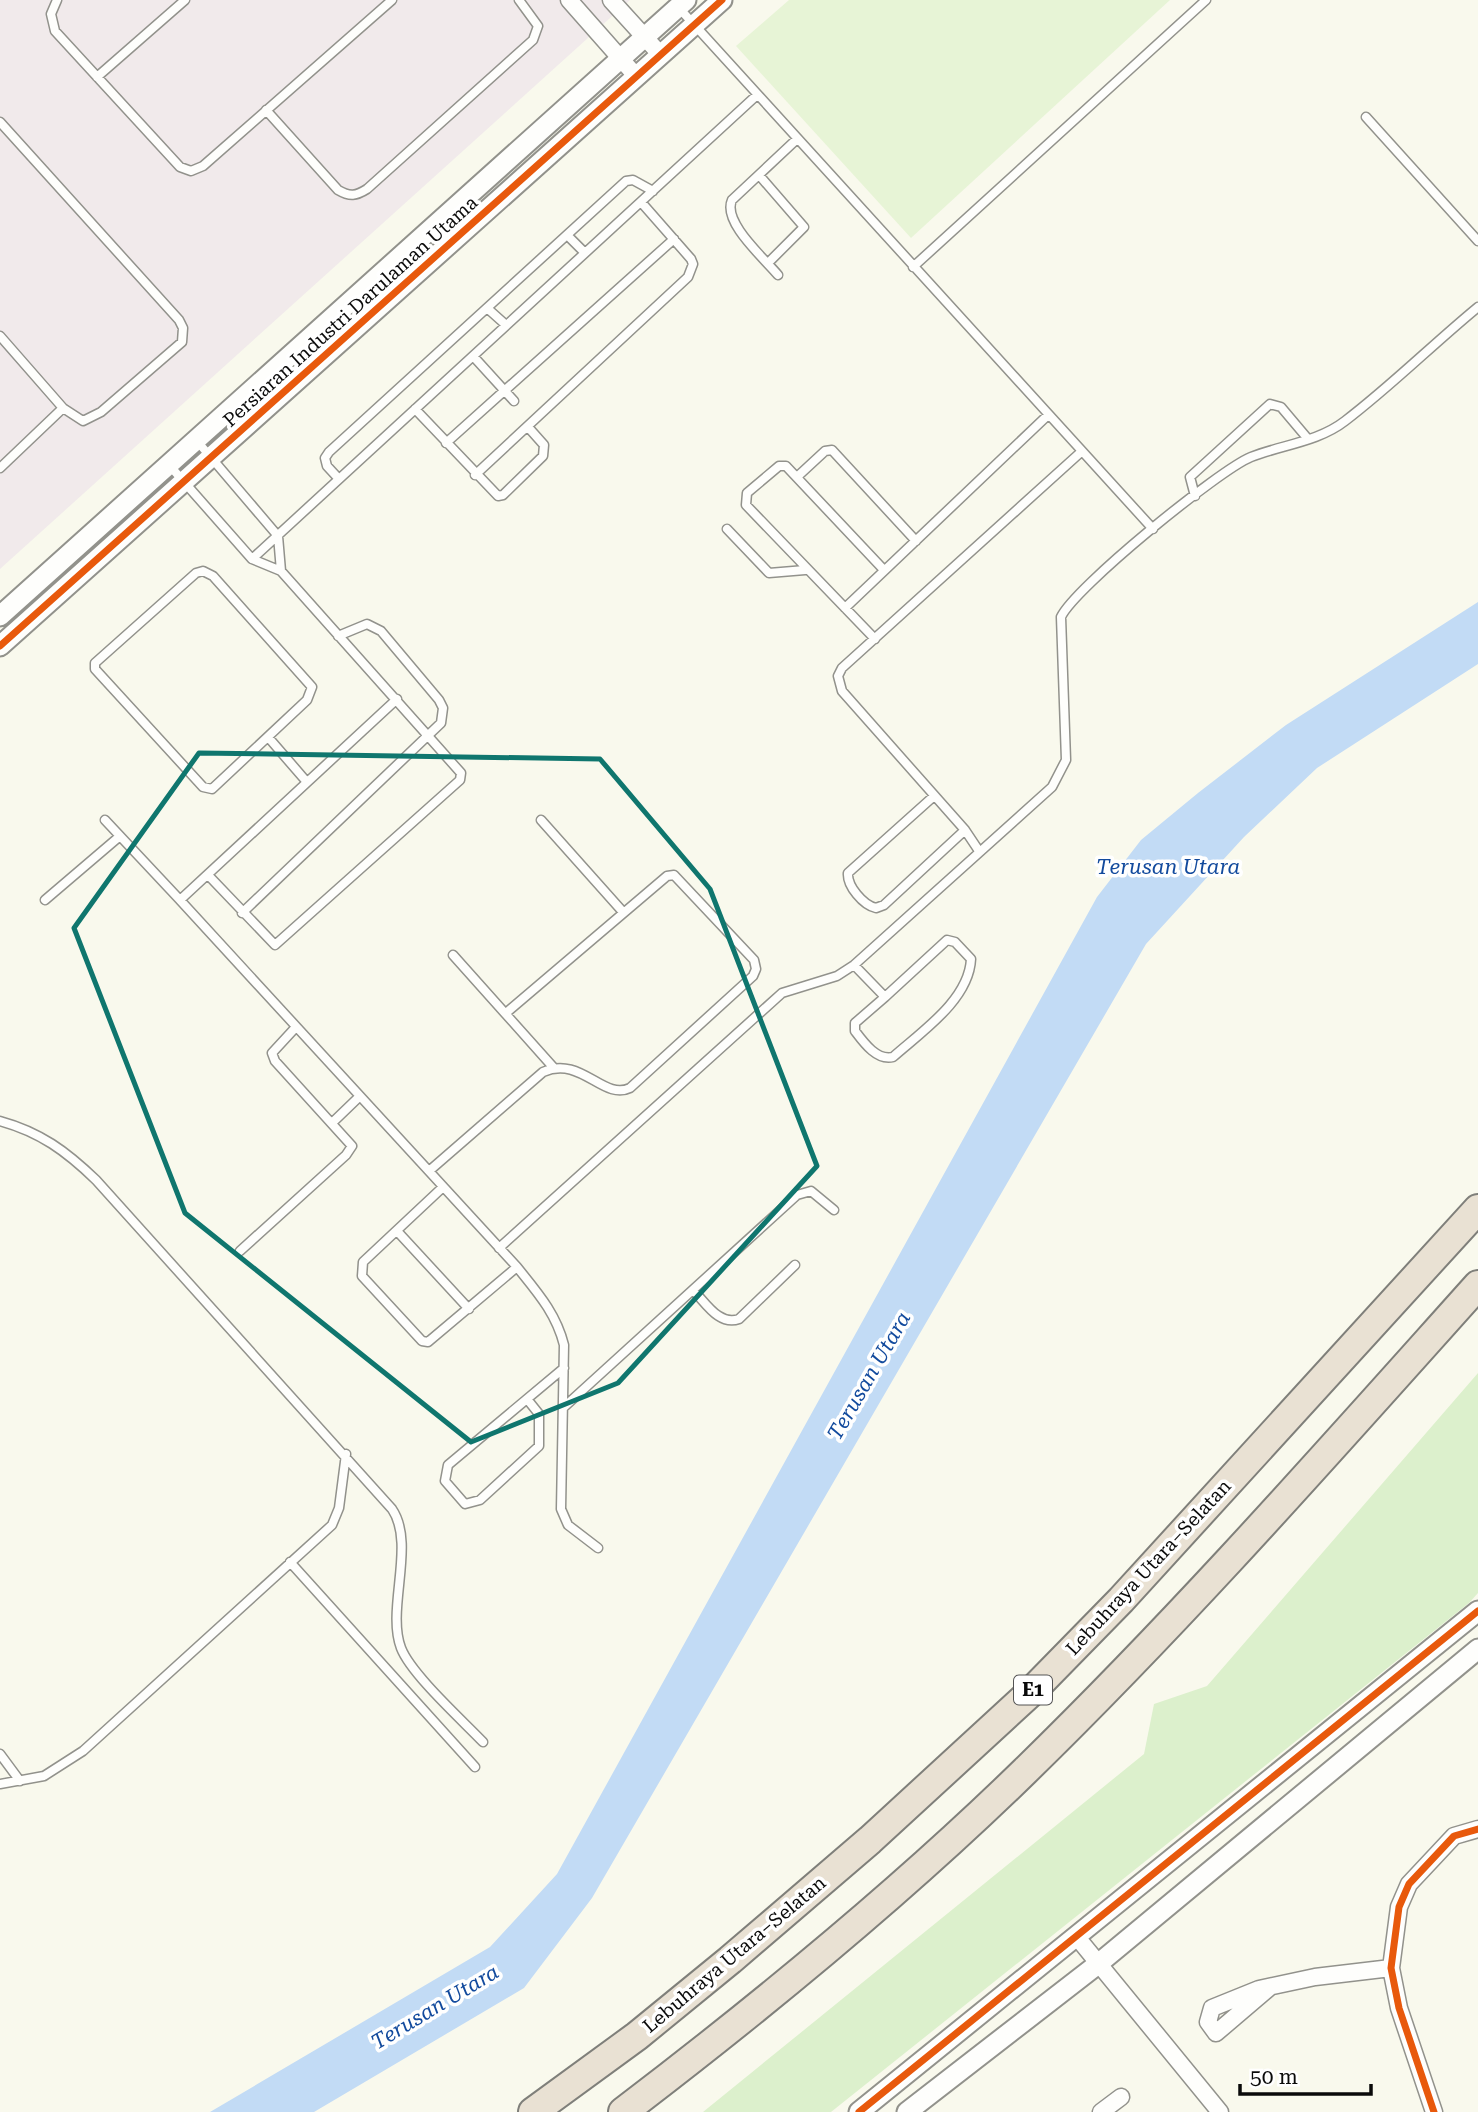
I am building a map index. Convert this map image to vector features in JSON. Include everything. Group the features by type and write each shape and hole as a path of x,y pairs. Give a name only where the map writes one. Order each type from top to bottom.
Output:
{"highway":[{"name":"Lebuhraya Utara–Selatan","path":"533,2112 637,2036 730,1960 870,1840 1030,1693 1156,1561 1478,1209"},
{"name":"E1","path":"623,2112 711,2045 861,1921 1025,1771 1211,1580 1478,1285"}],"street":[{"path":"569,0 636,76"},
{"path":"611,0 660,54"},
{"name":"Persiaran Industri Darulaman Utama","path":"0,646 722,0"},
{"name":"Persiaran Industri Darulaman Utama","path":"0,616 682,4"},
{"path":"859,2112 1475,1620"},
{"path":"907,2112 1098,1964 1478,1649"},
{"path":"1434,2112 1399,2008 1391,1968 1399,1908 1409,1884 1454,1836 1478,1829"},
{"path":"1076,1936 1220,2112"},
{"path":"1270,1987 1315,1977 1391,1968"},
{"path":"1101,2112 1121,2097"}],"lane":[{"path":"57,0 51,14 55,30 180,167 191,171 203,166 392,0"},
{"path":"97,77 185,0"},
{"path":"266,110 338,190 348,195 357,195 367,189 533,40 538,26 519,0"},
{"path":"913,267 1206,0"},
{"path":"682,4 694,25 1153,529"},
{"path":"252,559 757,95"},
{"path":"1366,117 1478,241"},
{"path":"0,122 183,328 182,342 91,419 75,418 63,408 0,336"},
{"path":"778,275 729,214 732,200 797,139"},
{"path":"759,175 804,228 768,264"},
{"path":"339,480 327,466 325,458 329,452 626,181 633,180 653,191"},
{"path":"475,475 688,277 693,264 641,202"},
{"path":"567,235 585,253"},
{"path":"446,443 503,389 674,239"},
{"path":"499,1248 782,993 838,976 854,965 1052,787 1063,767 1066,741 1060,617 1065,608 1102,572 1195,496 1250,458 1308,439 1344,422 1478,307"},
{"path":"487,308 506,325"},
{"path":"473,356 514,401"},
{"path":"1195,496 1190,477 1270,404 1281,407 1308,439"},
{"path":"0,468 63,408"},
{"path":"415,409 494,495 503,495 543,456 544,445 528,427"},
{"path":"845,608 1048,415"},
{"path":"197,441 278,536 281,571"},
{"path":"798,476 825,451 832,450 916,541"},
{"path":"979,851 965,830 838,682 842,668 1081,452"},
{"path":"170,466 252,559 281,571 430,735 458,768 460,780 275,945 269,942 208,875"},
{"path":"875,639 746,505 747,493 779,466 786,466 884,570"},
{"path":"727,529 769,573 806,570"},
{"path":"203,570 213,576 312,687 307,700 268,737 212,789 203,787 95,669 95,663 196,573 203,570"},
{"path":"242,913 441,723 443,708 381,631 367,624 338,636"},
{"path":"180,900 397,699"},
{"path":"268,737 306,781"},
{"path":"934,796 848,873 850,884 864,901 876,908 884,905 965,830"},
{"path":"105,820 517,1267 559,1324 564,1368 563,1519 598,1548"},
{"path":"541,820 623,912"},
{"path":"45,900 120,836"},
{"path":"429,1171 543,1072 553,1067 578,1069 622,1091 753,976 754,960 674,875 667,876 506,1013"},
{"path":"947,940 956,942 971,959 967,974 950,1005 893,1057 886,1059 880,1057 855,1031 855,1023 885,997 947,940"},
{"path":"453,955 553,1067"},
{"path":"854,965 885,997"},
{"path":"240,1251 350,1150 350,1142 275,1061 272,1053 296,1027"},
{"path":"333,1122 360,1096"},
{"path":"0,1121 46,1138 64,1150 96,1180 393,1509 400,1527 398,1614 402,1650 483,1742"},
{"path":"443,1187 363,1262 362,1276 422,1341 434,1339 517,1267"},
{"path":"563,1408 797,1195 811,1192 834,1210"},
{"path":"397,1231 470,1309"},
{"path":"693,1290 722,1320 730,1322 739,1319 795,1265"},
{"path":"527,1399 539,1414 539,1446 480,1500 465,1504 445,1481 448,1465 564,1368"},
{"path":"0,1784 55,1771 83,1751 290,1562 337,1517 346,1454"},
{"path":"290,1562 475,1767"},
{"path":"0,1754 20,1781"}],"highlighted area":[{"path":"199,753 600,759 710,889 817,1166 618,1383 471,1442 185,1213 74,928"}],"shaded area":[{"path":"0,0 630,0 0,569"}],"green space":[{"path":"789,0 1170,0 911,238 736,46"},
{"path":"1478,1373 1478,1593 1469,1603 831,2112 703,2112 1144,1754 1154,1704 1207,1686"}],"water":[{"name":"Terusan Utara","path":"1478,602 1478,664 1317,768 1244,837 1146,944 592,1898 524,1988 314,2112 210,2112 490,1947 557,1874 1097,897 1141,840 1198,793 1286,725"}],"cycle path":[{"path":"0,646 722,0"},
{"path":"859,2112 1478,1611"},
{"path":"1434,2112 1399,2008 1391,1968 1399,1907 1409,1884 1454,1836 1478,1829"}]}
